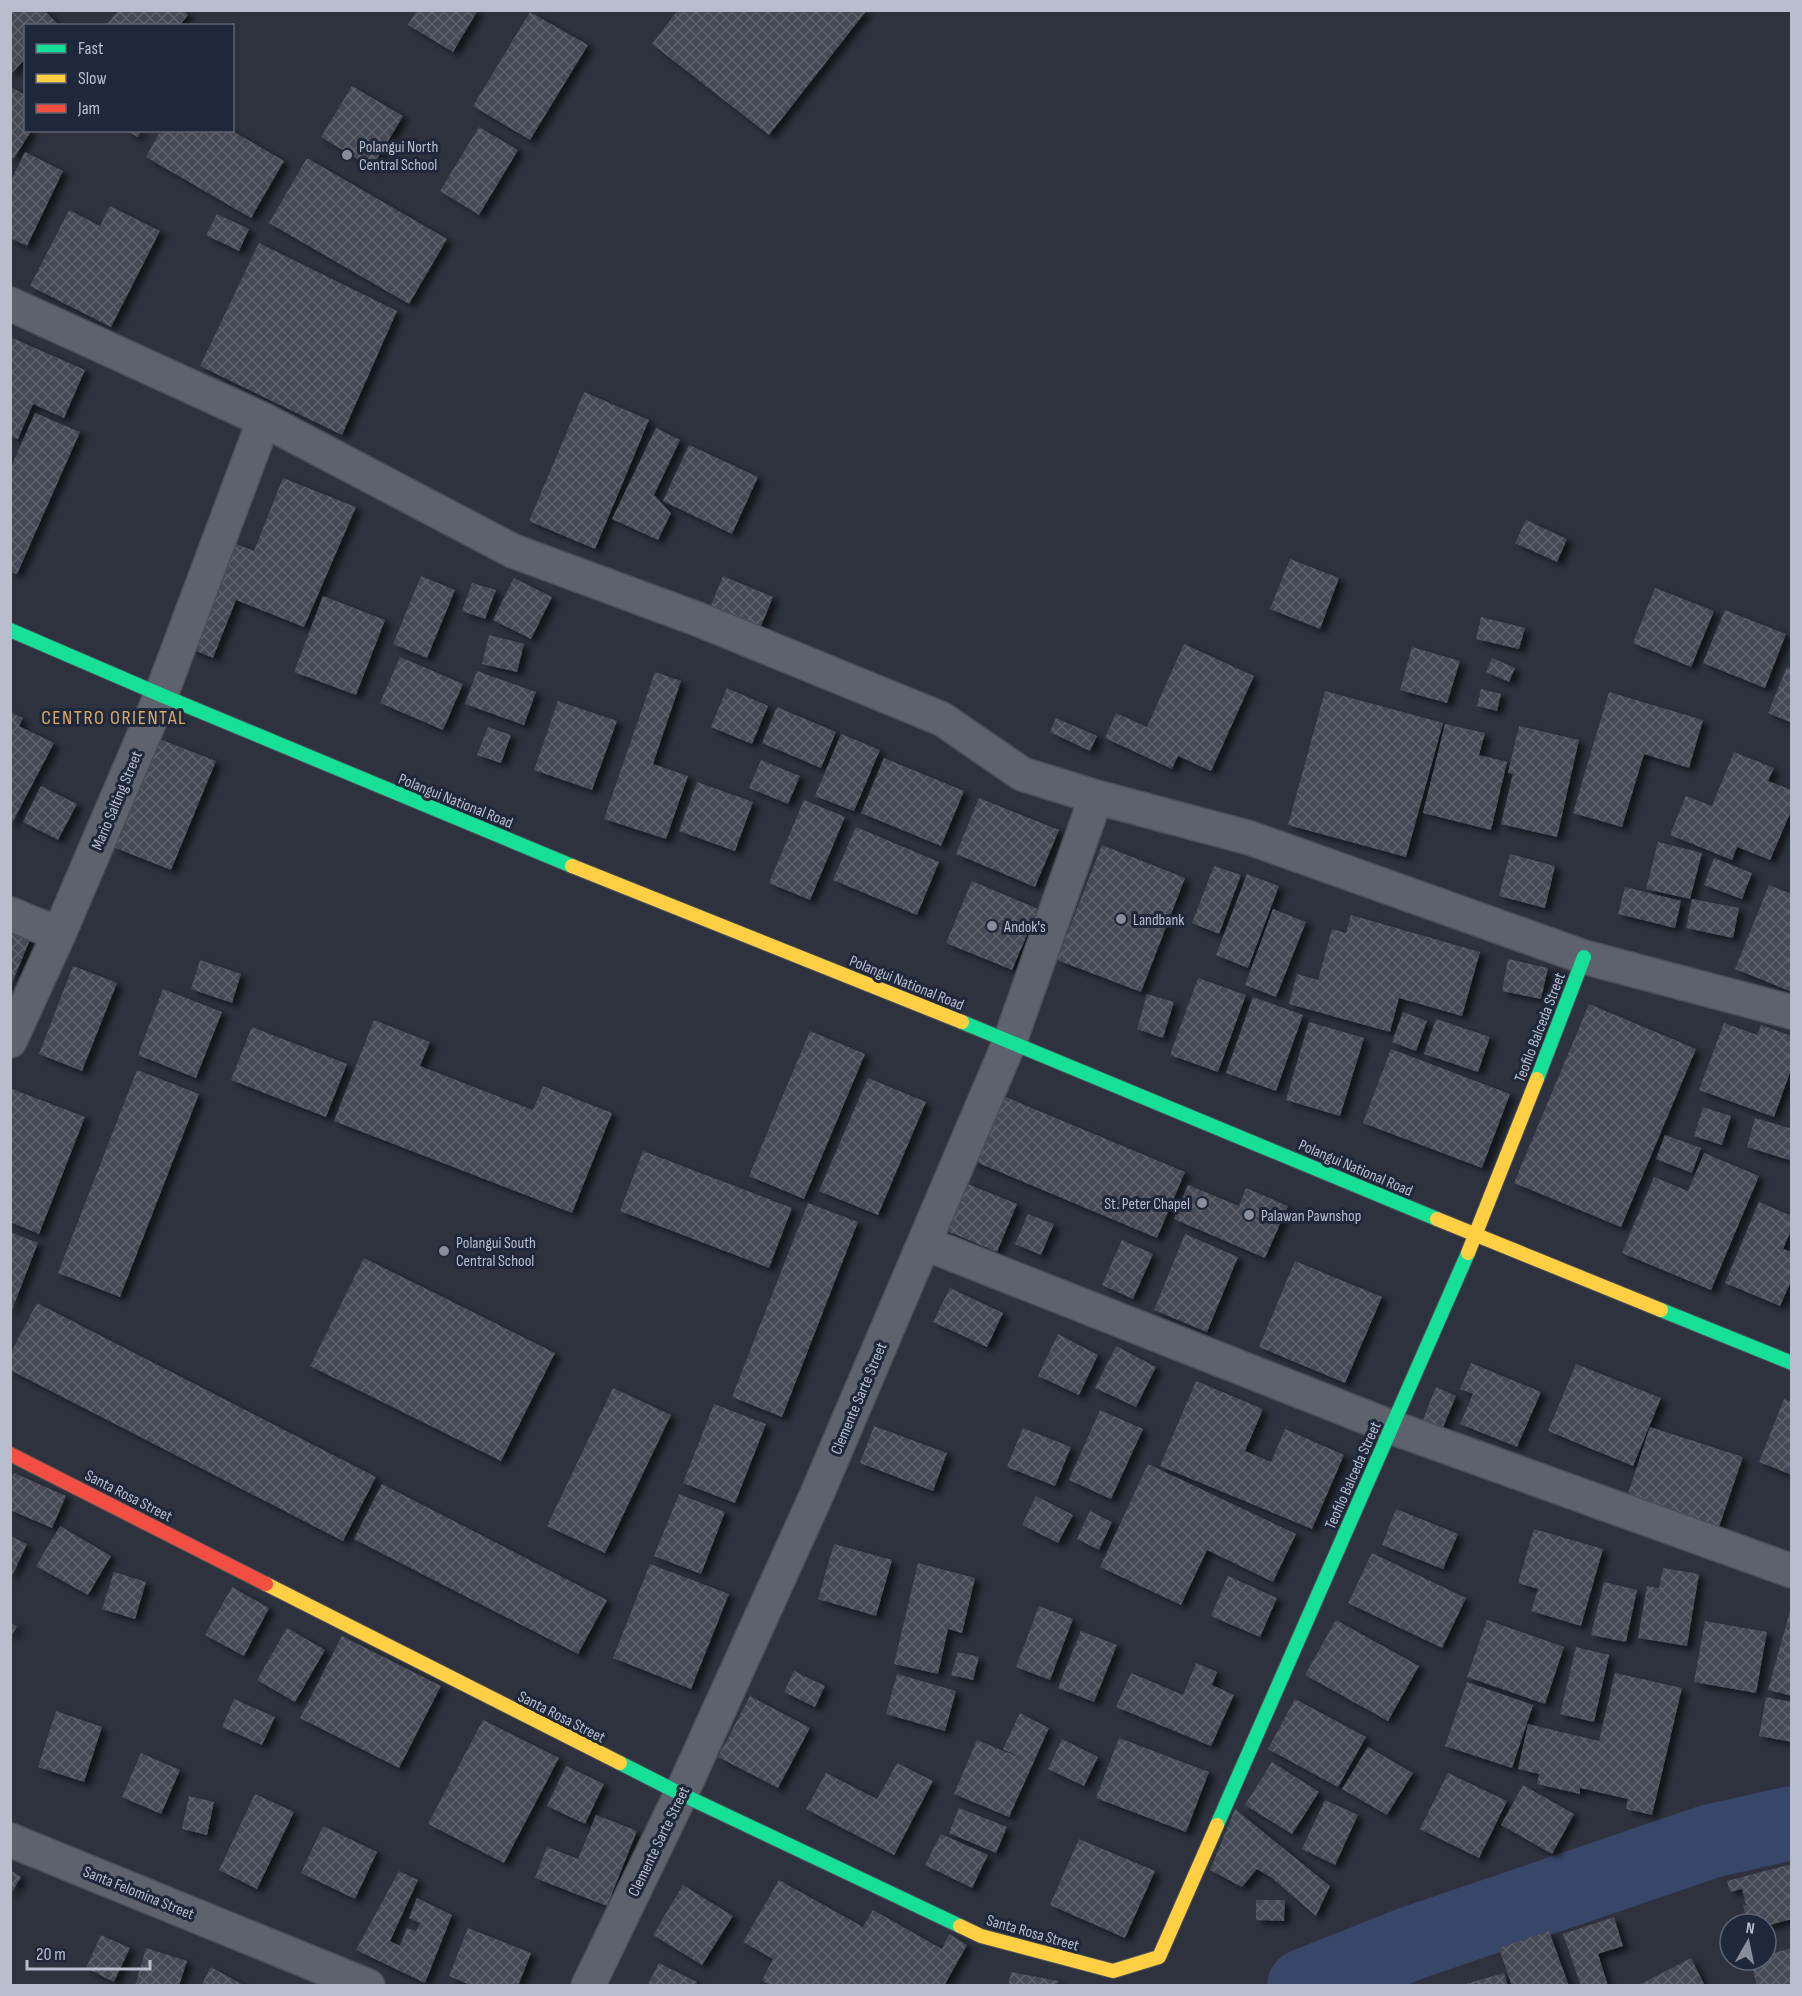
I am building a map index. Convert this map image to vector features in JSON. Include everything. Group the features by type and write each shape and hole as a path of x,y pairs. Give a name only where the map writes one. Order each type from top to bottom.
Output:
{"street":[{"path":"10,304 264,420 513,551 700,620 942,719 1022,774 1096,798 1250,838 1584,957 1791,1012"},
{"name":"Mario Salting Street","path":"10,1041 59,934 161,695 264,420"},
{"name":"Polangui National Road","path":"10,630 578,868 1010,1041 1791,1363"},
{"name":"Clemente Sarte Street","path":"588,1986 681,1794 817,1494 1010,1041 1096,798"},
{"path":"10,914 59,934"},
{"name":"Teofilo Balceda Street","path":"1113,1971 1159,1957 1476,1235 1584,957"},
{"path":"924,1243 1391,1427 1791,1571"},
{"name":"Santa Rosa Street","path":"10,1454 681,1794 981,1936 1113,1971"},
{"name":"Santa Felomina Street","path":"10,1840 368,1986"}],"building":[{"path":"10,10 44,10 57,23 24,24 24,60 10,75"},
{"path":"119,10 183,10 188,15 181,24 107,24"},
{"path":"417,10 478,10 453,52 408,25"},
{"path":"678,10 867,10 769,135 652,44"},
{"path":"530,12 588,45 530,140 473,106"},
{"path":"10,86 24,95 24,132 31,132 14,158 10,156"},
{"path":"352,86 403,116 372,168 321,137"},
{"path":"479,127 518,150 479,215 440,191"},
{"path":"129,132 140,132 138,137"},
{"path":"160,132 234,132 284,161 251,218 146,157"},
{"path":"25,152 63,171 27,246 10,238 10,182"},
{"path":"307,158 447,239 409,304 269,223"},
{"path":"110,206 160,231 111,327 30,286 69,210 100,226"},
{"path":"217,214 249,229 239,251 206,235"},
{"path":"259,243 397,311 342,435 200,366"},
{"path":"10,337 85,370 64,418 33,404 18,439 10,436"},
{"path":"584,392 649,420 595,549 529,521"},
{"path":"35,413 80,432 17,574 10,572 10,469"},
{"path":"656,428 680,440 654,495 671,513 658,540 612,519"},
{"path":"689,445 758,477 732,534 663,501"},
{"path":"283,478 356,507 304,627 236,600 213,658 189,648 232,542 254,551"},
{"path":"1526,520 1567,539 1557,562 1515,543"},
{"path":"1290,559 1339,578 1320,629 1270,609"},
{"path":"421,576 455,590 427,658 393,644"},
{"path":"723,576 773,597 759,631 709,610"},
{"path":"514,578 552,597 531,639 493,620"},
{"path":"472,583 496,590 485,619 462,611"},
{"path":"1655,588 1714,611 1691,667 1633,643"},
{"path":"323,596 385,620 356,695 294,672"},
{"path":"1725,610 1786,634 1765,688 1703,663"},
{"path":"1481,617 1525,628 1519,649 1476,639"},
{"path":"489,635 524,644 517,672 482,664"},
{"path":"1184,644 1254,676 1211,771 1178,756 1172,769 1105,738 1116,713 1147,727"},
{"path":"1412,647 1460,661 1447,703 1400,690"},
{"path":"400,657 463,684 443,730 380,703"},
{"path":"1492,658 1515,668 1509,682 1486,672"},
{"path":"1787,667 1792,669 1792,723 1768,713"},
{"path":"477,671 536,692 524,725 465,704"},
{"path":"655,672 681,681 653,764 688,776 666,839 604,819"},
{"path":"727,688 768,706 752,744 711,727"},
{"path":"1481,689 1501,694 1497,711 1477,706"},
{"path":"1325,691 1443,723 1406,857 1288,825"},
{"path":"1609,692 1703,720 1689,768 1644,754 1622,827 1573,813"},
{"path":"558,701 617,721 592,790 534,770"},
{"path":"777,707 836,732 821,768 762,743"},
{"path":"10,712 23,718 19,726 54,743 10,827"},
{"path":"1056,718 1097,736 1090,751 1050,732"},
{"path":"1445,724 1485,733 1479,755 1507,762 1491,830 1423,813"},
{"path":"1519,726 1579,740 1557,837 1501,824 1513,774 1508,773"},
{"path":"488,727 511,735 501,763 477,755"},
{"path":"841,734 880,750 854,811 815,796"},
{"path":"157,738 216,761 171,870 113,847"},
{"path":"1734,752 1774,768 1768,781 1792,790 1792,809 1770,860 1737,847 1732,860 1670,835 1686,796 1712,806"},
{"path":"884,758 964,791 941,846 861,813"},
{"path":"761,760 800,776 788,804 749,788"},
{"path":"697,782 753,802 735,851 679,831"},
{"path":"41,786 77,804 58,840 23,822"},
{"path":"979,798 1059,830 1035,887 956,854"},
{"path":"804,800 845,817 810,900 769,883"},
{"path":"856,827 939,862 917,915 833,880"},
{"path":"1658,842 1702,853 1690,899 1646,889"},
{"name":"Landbank","path":"1102,845 1185,878 1141,992 1057,960"},
{"path":"1510,854 1555,866 1545,908 1499,896"},
{"path":"1714,858 1752,873 1742,899 1704,885"},
{"path":"1214,866 1241,875 1219,934 1192,923"},
{"path":"1247,874 1279,886 1248,968 1216,955"},
{"name":"Andok's","path":"972,881 1038,909 1012,970 946,943"},
{"path":"1769,885 1792,894 1792,992 1735,969"},
{"path":"1625,887 1681,901 1675,928 1618,914"},
{"path":"1692,899 1739,908 1733,938 1686,928"},
{"path":"1273,909 1306,922 1276,997 1245,985"},
{"path":"1351,915 1480,952 1462,1016 1399,998 1390,1032 1289,1004 1297,974 1318,980 1332,929 1346,933"},
{"path":"10,926 32,935 12,983 10,983"},
{"path":"1508,959 1548,968 1541,999 1502,991"},
{"path":"200,960 241,974 232,1003 191,989"},
{"path":"73,966 117,983 82,1071 39,1054"},
{"path":"1198,978 1246,995 1218,1072 1170,1055"},
{"path":"163,989 222,1012 196,1078 138,1055"},
{"path":"1147,994 1174,1002 1163,1038 1137,1029"},
{"path":"1253,997 1303,1015 1276,1091 1226,1073"},
{"path":"1589,1004 1696,1049 1621,1227 1514,1183"},
{"path":"1403,1012 1427,1021 1416,1051 1392,1042"},
{"path":"1436,1019 1490,1037 1478,1072 1424,1054"},
{"path":"374,1020 430,1042 420,1066 533,1110 543,1086 612,1113 572,1213 334,1121"},
{"path":"1309,1022 1364,1038 1340,1116 1286,1100"},
{"path":"1724,1023 1757,1035 1761,1025 1792,1036 1792,1067 1774,1117 1699,1090"},
{"path":"252,1027 347,1064 326,1117 231,1080"},
{"path":"810,1031 865,1054 804,1199 749,1176"},
{"path":"1391,1049 1510,1094 1482,1168 1363,1123"},
{"path":"137,1070 199,1094 120,1297 58,1273"},
{"path":"868,1078 926,1102 878,1215 819,1191"},
{"path":"12,1089 85,1117 39,1234 10,1222"},
{"path":"996,1093 1185,1172 1157,1238 969,1159"},
{"path":"1703,1107 1731,1116 1722,1145 1694,1136"},
{"path":"1755,1118 1792,1129 1792,1161 1747,1147"},
{"path":"1665,1135 1701,1148 1692,1173 1656,1159"},
{"path":"643,1151 792,1208 769,1268 620,1211"},
{"path":"1704,1153 1759,1176 1711,1290 1622,1253 1654,1177 1688,1191"},
{"path":"965,1183 1017,1204 997,1252 945,1230"},
{"path":"1188,1185 1239,1206 1246,1188 1288,1206 1265,1258 1174,1219"},
{"path":"1759,1202 1792,1216 1792,1228 1783,1249 1792,1252 1792,1279 1780,1306 1725,1283"},
{"path":"808,1203 858,1222 782,1417 732,1397"},
{"path":"1028,1214 1054,1224 1041,1255 1015,1244"},
{"path":"10,1232 38,1243 11,1312 10,1312"},
{"path":"1185,1234 1238,1257 1207,1332 1154,1310"},
{"path":"1122,1240 1153,1254 1133,1299 1102,1285"},
{"path":"364,1258 555,1353 501,1461 310,1366"},
{"path":"1295,1261 1382,1297 1345,1383 1259,1347"},
{"path":"950,1288 1003,1313 987,1347 933,1322"},
{"path":"37,1303 376,1477 343,1541 10,1370 10,1354"},
{"path":"1058,1334 1098,1355 1079,1395 1038,1376"},
{"path":"1116,1346 1156,1367 1136,1407 1095,1388"},
{"path":"1471,1363 1541,1392 1517,1447 1460,1424 1473,1394 1460,1389"},
{"path":"1576,1364 1661,1398 1633,1466 1548,1431"},
{"path":"1196,1381 1263,1409 1245,1451 1271,1462 1285,1429 1344,1455 1312,1529 1160,1466"},
{"path":"1436,1387 1456,1396 1439,1437 1419,1429"},
{"path":"613,1388 671,1415 605,1553 547,1526"},
{"path":"1784,1399 1792,1402 1792,1475 1759,1462"},
{"path":"714,1404 766,1424 735,1503 683,1483"},
{"path":"1100,1410 1143,1429 1111,1499 1069,1480"},
{"path":"874,1426 947,1453 933,1491 860,1463"},
{"path":"1650,1427 1743,1457 1718,1530 1626,1500"},
{"path":"1023,1428 1071,1447 1055,1486 1007,1467"},
{"path":"1148,1464 1296,1534 1273,1582 1207,1550 1181,1605 1100,1567"},
{"path":"14,1473 66,1496 52,1528 10,1510 10,1481"},
{"path":"382,1484 607,1600 578,1654 354,1539"},
{"path":"679,1494 725,1512 701,1574 654,1556"},
{"path":"1036,1496 1073,1515 1058,1543 1022,1525"},
{"path":"1396,1509 1458,1534 1443,1569 1382,1545"},
{"path":"1090,1511 1112,1522 1099,1550 1077,1539"},
{"path":"60,1526 111,1556 88,1595 36,1566"},
{"path":"1534,1529 1603,1549 1581,1626 1531,1611 1538,1589 1518,1583"},
{"path":"10,1536 27,1544 10,1580"},
{"path":"834,1544 892,1560 876,1616 818,1599"},
{"path":"1372,1553 1466,1598 1442,1648 1348,1603"},
{"path":"918,1563 975,1578 962,1633 948,1629 938,1674 894,1664"},
{"path":"650,1564 729,1594 691,1689 613,1658"},
{"path":"1663,1568 1699,1574 1687,1646 1638,1638 1647,1586 1659,1588"},
{"path":"114,1572 146,1582 135,1619 102,1609"},
{"path":"1228,1576 1277,1598 1260,1637 1211,1616"},
{"path":"1604,1582 1637,1590 1626,1642 1591,1635"},
{"path":"232,1587 269,1608 244,1656 205,1635"},
{"path":"1039,1606 1073,1619 1050,1680 1016,1667"},
{"path":"1790,1611 1792,1611 1792,1696 1768,1690"},
{"path":"1336,1620 1419,1666 1388,1721 1305,1675"},
{"path":"1487,1620 1564,1647 1545,1704 1467,1677"},
{"path":"1705,1621 1767,1632 1756,1693 1694,1682"},
{"path":"10,1623 17,1626 10,1638"},
{"path":"287,1628 325,1650 295,1702 257,1680"},
{"path":"1081,1631 1117,1645 1094,1702 1058,1688"},
{"path":"342,1636 441,1686 399,1768 300,1718"},
{"path":"1576,1647 1609,1655 1594,1722 1560,1714"},
{"path":"958,1652 979,1657 973,1680 951,1675"},
{"path":"1196,1663 1217,1672 1212,1685 1234,1695 1211,1746 1116,1707 1131,1673 1183,1695"},
{"path":"794,1671 825,1686 815,1707 784,1692"},
{"path":"1615,1673 1682,1688 1652,1815 1626,1809 1628,1799 1580,1788 1580,1794 1537,1784 1539,1774 1518,1769 1528,1724 1599,1741"},
{"path":"897,1674 956,1691 945,1731 886,1714"},
{"path":"1467,1682 1533,1705 1512,1768 1445,1746"},
{"path":"750,1696 810,1728 778,1788 718,1757"},
{"path":"1766,1697 1792,1702 1792,1742 1759,1736"},
{"path":"234,1699 275,1717 262,1745 222,1727"},
{"path":"1295,1699 1366,1737 1338,1787 1268,1749"},
{"path":"56,1711 102,1727 84,1782 38,1767"},
{"path":"1020,1713 1049,1728 1009,1817 954,1794 977,1740 1023,1759 1003,1749"},
{"path":"483,1720 559,1758 504,1863 428,1824"},
{"path":"1119,1738 1209,1772 1186,1832 1096,1798"},
{"path":"1062,1739 1098,1757 1084,1786 1048,1769"},
{"path":"1368,1747 1413,1773 1387,1815 1342,1789"},
{"path":"141,1753 180,1770 161,1814 122,1797"},
{"path":"1272,1762 1319,1792 1292,1834 1245,1805"},
{"path":"897,1763 933,1781 894,1855 806,1809 826,1773 877,1799"},
{"path":"566,1766 604,1784 585,1824 547,1806"},
{"path":"1448,1773 1507,1801 1479,1858 1420,1829"},
{"path":"1523,1785 1574,1814 1552,1854 1501,1825"},
{"path":"255,1794 294,1812 257,1889 219,1870"},
{"path":"189,1796 214,1802 207,1835 182,1829"},
{"path":"1325,1800 1358,1815 1335,1865 1302,1849"},
{"path":"959,1808 1007,1827 996,1853 949,1833"},
{"path":"1235,1809 1330,1886 1316,1916 1272,1878 1257,1869 1242,1887 1210,1870"},
{"path":"596,1815 637,1831 607,1906 535,1878 547,1847 578,1859"},
{"path":"323,1826 377,1852 355,1899 301,1873"},
{"path":"941,1834 988,1855 972,1888 925,1865"},
{"path":"1079,1839 1155,1871 1125,1938 1050,1905"},
{"path":"1792,1864 1792,1919 1778,1923 1778,1912 1745,1912 1743,1905 1746,1905 1742,1889 1730,1892 1727,1881"},
{"path":"10,1870 21,1877 10,1895"},
{"path":"399,1871 418,1880 390,1941 400,1946 407,1928 416,1931 420,1923 409,1918 417,1898 452,1915 425,1983 356,1950"},
{"path":"779,1880 863,1927 873,1910 942,1949 949,1934 967,1945 944,1986 771,1986 762,1980 773,1959 743,1942"},
{"path":"683,1885 733,1916 702,1965 653,1935"},
{"path":"1256,1900 1285,1900 1284,1921 1256,1920"},
{"path":"1614,1917 1623,1946 1598,1954 1608,1986 1581,1986 1563,1934"},
{"path":"468,1928 531,1953 518,1986 472,1986 449,1976"},
{"path":"1549,1931 1569,1986 1512,1986 1499,1948"},
{"path":"101,1935 130,1948 114,1982 86,1968"},
{"path":"146,1948 187,1961 179,1986 135,1986"},
{"path":"1792,1948 1792,1986 1757,1986 1753,1972 1778,1972 1778,1952"},
{"path":"1691,1958 1705,1986 1637,1986"},
{"path":"659,1963 697,1982 695,1986 647,1986"},
{"path":"211,1967 245,1986 201,1986"},
{"path":"1011,1972 1058,1981 1057,1986 1008,1986"},
{"path":"1504,1973 1508,1986 1462,1986 1462,1985"}],"waterway":[{"path":"1304,1986 1412,1943 1711,1841 1792,1823"}],"traffic: fast":[{"path":"10,630 572,866"},
{"path":"1537,1079 1584,957"},
{"path":"962,1022 1437,1219"},
{"path":"1217,1825 1468,1253"},
{"path":"1661,1310 1792,1363"},
{"path":"620,1763 960,1926"}],"traffic: slow":[{"path":"572,866 962,1022"},
{"path":"1468,1253 1537,1079"},
{"path":"1437,1219 1661,1310"},
{"path":"266,1584 620,1763"},
{"path":"960,1926 981,1936 1113,1971 1159,1957 1217,1825"}],"traffic: jam":[{"path":"10,1454 266,1584"}],"place":[{"name":"Polangui North Central School","path":"347,155"},
{"name":"Landbank","path":"1121,919"},
{"name":"Andok's","path":"992,926"},
{"name":"St. Peter Chapel","path":"1202,1203"},
{"name":"Palawan Pawnshop","path":"1249,1215"},
{"name":"Polangui South Central School","path":"444,1251"}],"district":[{"name":"CENTRO ORIENTAL","path":"114,717"}]}
